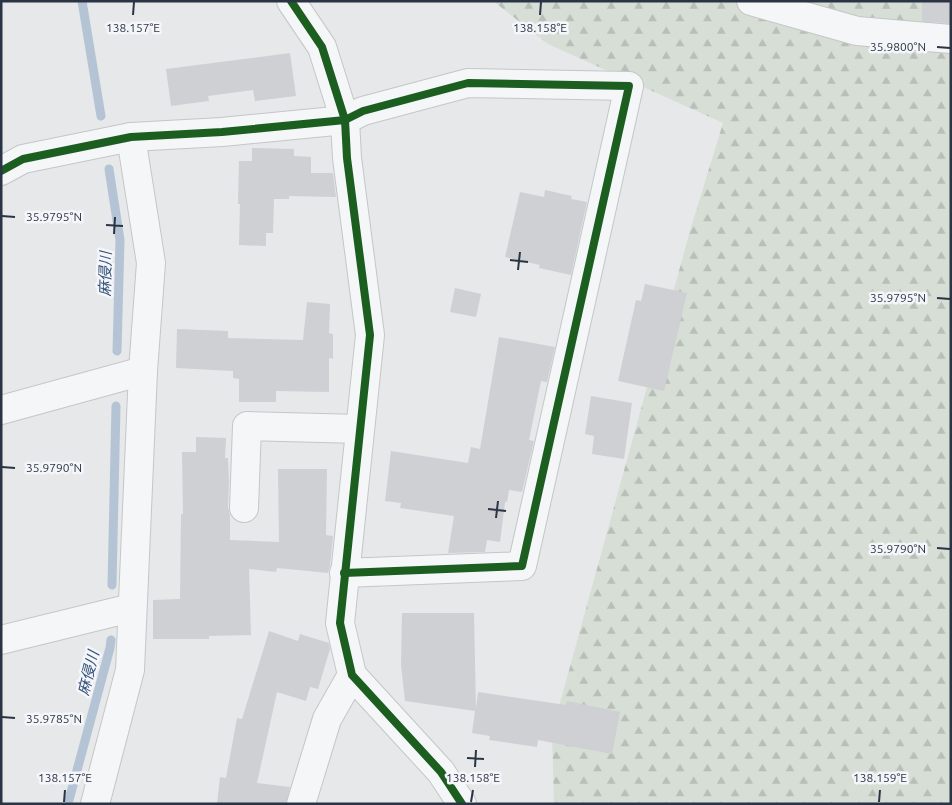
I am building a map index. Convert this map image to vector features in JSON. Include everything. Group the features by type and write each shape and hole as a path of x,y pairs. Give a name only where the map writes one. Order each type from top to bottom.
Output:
{"street":[{"path":"291,1 322,47 344,120 347,158 370,335 340,623 352,675 441,772 462,804"},
{"path":"751,1 857,31 951,39"},
{"path":"1,170 23,159 131,137 222,132 344,120 363,111 468,83 629,86 522,566 344,573"},
{"path":"94,804 130,670 131,608 143,371 151,263 131,137"},
{"path":"1,410 143,371"},
{"path":"244,508 247,426 360,429"},
{"path":"1,640 131,608"},
{"path":"301,804 327,719 352,675"}],"green space":[{"path":"493,1 942,1 951,7 951,804 554,804 552,732 690,231 723,123 548,44"}],"building":[{"path":"922,1 949,1 950,23 922,21"},
{"path":"290,53 296,96 255,101 253,90 208,96 209,101 171,106 166,69"},
{"path":"252,148 294,149 294,156 311,157 311,173 333,173 336,197 289,196 289,199 274,199 273,233 266,233 266,246 239,245 239,161 252,161"},
{"path":"545,190 572,196 571,199 587,202 571,275 539,268 540,265 505,257 520,192 544,197"},
{"path":"645,284 687,293 664,391 618,381 636,300 641,301"},
{"path":"455,288 481,294 476,317 450,312"},
{"path":"307,302 330,304 329,333 333,334 333,359 329,358 329,392 276,391 276,402 239,402 239,379 233,378 233,371 176,368 177,329 228,331 228,338 303,340"},
{"path":"499,337 555,347 547,382 541,381 529,440 534,441 522,492 509,490 507,502 505,502 500,542 487,540 485,552 448,553 454,516 400,508 401,503 385,501 391,451 468,463 471,447 480,449"},
{"path":"591,396 632,403 624,459 592,454 594,436 585,434"},
{"path":"196,437 226,438 225,458 228,458 230,540 279,542 278,469 327,469 326,535 333,536 330,566 328,573 277,568 276,572 249,569 251,635 209,636 209,639 153,639 153,600 180,599 181,514 183,514 182,452 196,452"},
{"path":"402,613 474,613 476,709 478,692 566,705 567,701 620,712 612,754 538,740 537,747 489,740 490,736 472,733 475,711 405,701 401,665"},
{"path":"269,631 298,641 300,634 329,643 330,649 318,689 310,687 306,701 277,692 257,783 290,787 286,804 217,804 220,777 226,778 237,718 242,719"}],"waterway":[{"name":"麻侵川","path":"82,1 101,116"},
{"name":"麻侵川","path":"109,169 120,240 117,351"},
{"name":"麻侵川","path":"112,585 116,406"},
{"name":"麻侵川","path":"69,800 111,640"}],"cycle path":[{"path":"291,1 322,47 345,120 347,158 370,335 340,623 352,675 441,772 462,804"},
{"path":"1,171 23,159 131,137 222,132 345,120 363,111 468,83 629,86 522,566 344,573"}]}
